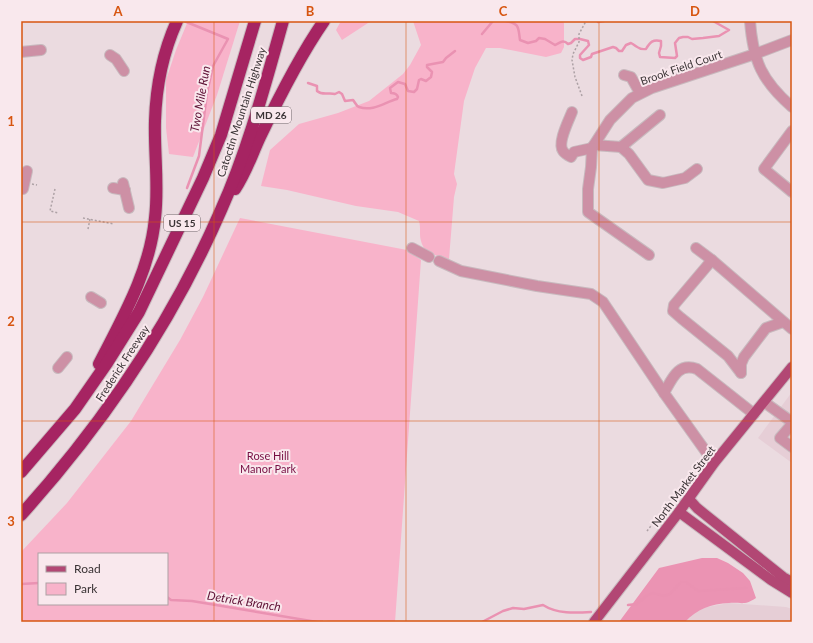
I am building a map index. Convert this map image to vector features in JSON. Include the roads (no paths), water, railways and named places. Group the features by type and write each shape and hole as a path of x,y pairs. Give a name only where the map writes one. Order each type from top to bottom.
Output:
{"highway":[{"path":"75,409 134,293 148,256 153,237 156,199 155,122 158,90 168,45 177,21"},
{"name":"Catoctin Mountain Highway","path":"75,409 119,345 139,312 203,178 221,135 255,21"},
{"name":"Catoctin Mountain Highway","path":"221,210 251,128 283,21"},
{"name":"MD 26","path":"221,210 243,177 288,81 324,21"},
{"name":"Frederick Freeway","path":"21,515 79,447 113,402 139,363 164,323 188,279 221,210"},
{"name":"US 15","path":"21,472 75,409"}],"main road":[{"name":"North Market Street","path":"594,622 689,499 714,463 792,366"},
{"path":"689,499 697,508 777,572 792,582"},
{"path":"679,512 771,580 792,592"}],"street":[{"path":"750,21 756,61 768,83 792,107"},
{"name":"Brook Field Court","path":"593,146 610,120 632,98 640,93 792,40"},
{"path":"28,54 41,50"},
{"path":"110,54 116,59 124,71"},
{"path":"624,75 631,77 638,86 640,93"},
{"path":"572,112 561,145 562,150 571,158 574,152 593,146 621,147 629,154 648,180 663,183 685,178 697,170"},
{"path":"621,147 660,115"},
{"path":"792,131 764,169 792,192"},
{"path":"593,146 588,189 588,212 649,255"},
{"path":"23,186 27,172"},
{"path":"113,188 124,187 129,208"},
{"path":"412,248 429,257"},
{"path":"696,248 792,329"},
{"path":"712,260 674,305 673,311 728,356 741,372 744,357 766,328 783,322"},
{"path":"439,261 461,271 537,286 591,294 603,302 664,393 714,463"},
{"path":"91,297 101,303"},
{"path":"664,393 681,369 692,367 697,369 754,414"},
{"path":"764,402 792,423 780,438 792,447"}],"waterway":[{"name":"Two Mile Run","path":"184,21 228,39 213,66 207,93 199,156 187,188"},
{"name":"Two Mile Run","path":"482,34 493,21"},
{"name":"Two Mile Run","path":"506,21 514,23 518,27 520,40 528,43 536,41 539,38 545,39 555,45 560,42 568,44 575,39 588,41 589,45 580,55 580,58 583,60 591,57 592,54 613,47 619,51 622,51 626,45 631,43 639,48 646,49 650,43 656,40 661,41 659,53 660,57 675,58 677,56 675,43 679,38 688,37 692,39 719,36 729,30 713,21"},
{"path":"598,22 604,21"},
{"name":"Two Mile Run","path":"308,83 317,86 317,91 321,93 335,94 339,92 342,94 345,101 353,100 356,105 364,108 374,107 397,99 397,95 395,93 391,93 390,88 398,82 405,84 408,91 414,92 417,89 419,80 421,79 426,81 431,77 432,72 427,65 443,62 455,51"},
{"path":"628,605 637,604 646,596 653,593 664,596 670,594 681,582 686,582 698,591 746,588"},
{"path":"21,584 38,583"},
{"name":"Detrick Branch","path":"168,598 171,600 192,601 317,622"},
{"path":"482,622 503,611 513,608 524,609 543,605 554,610 572,613 591,612"}],"park label":[{"name":"Rose Hill Manor Park","path":"268,461"}]}
